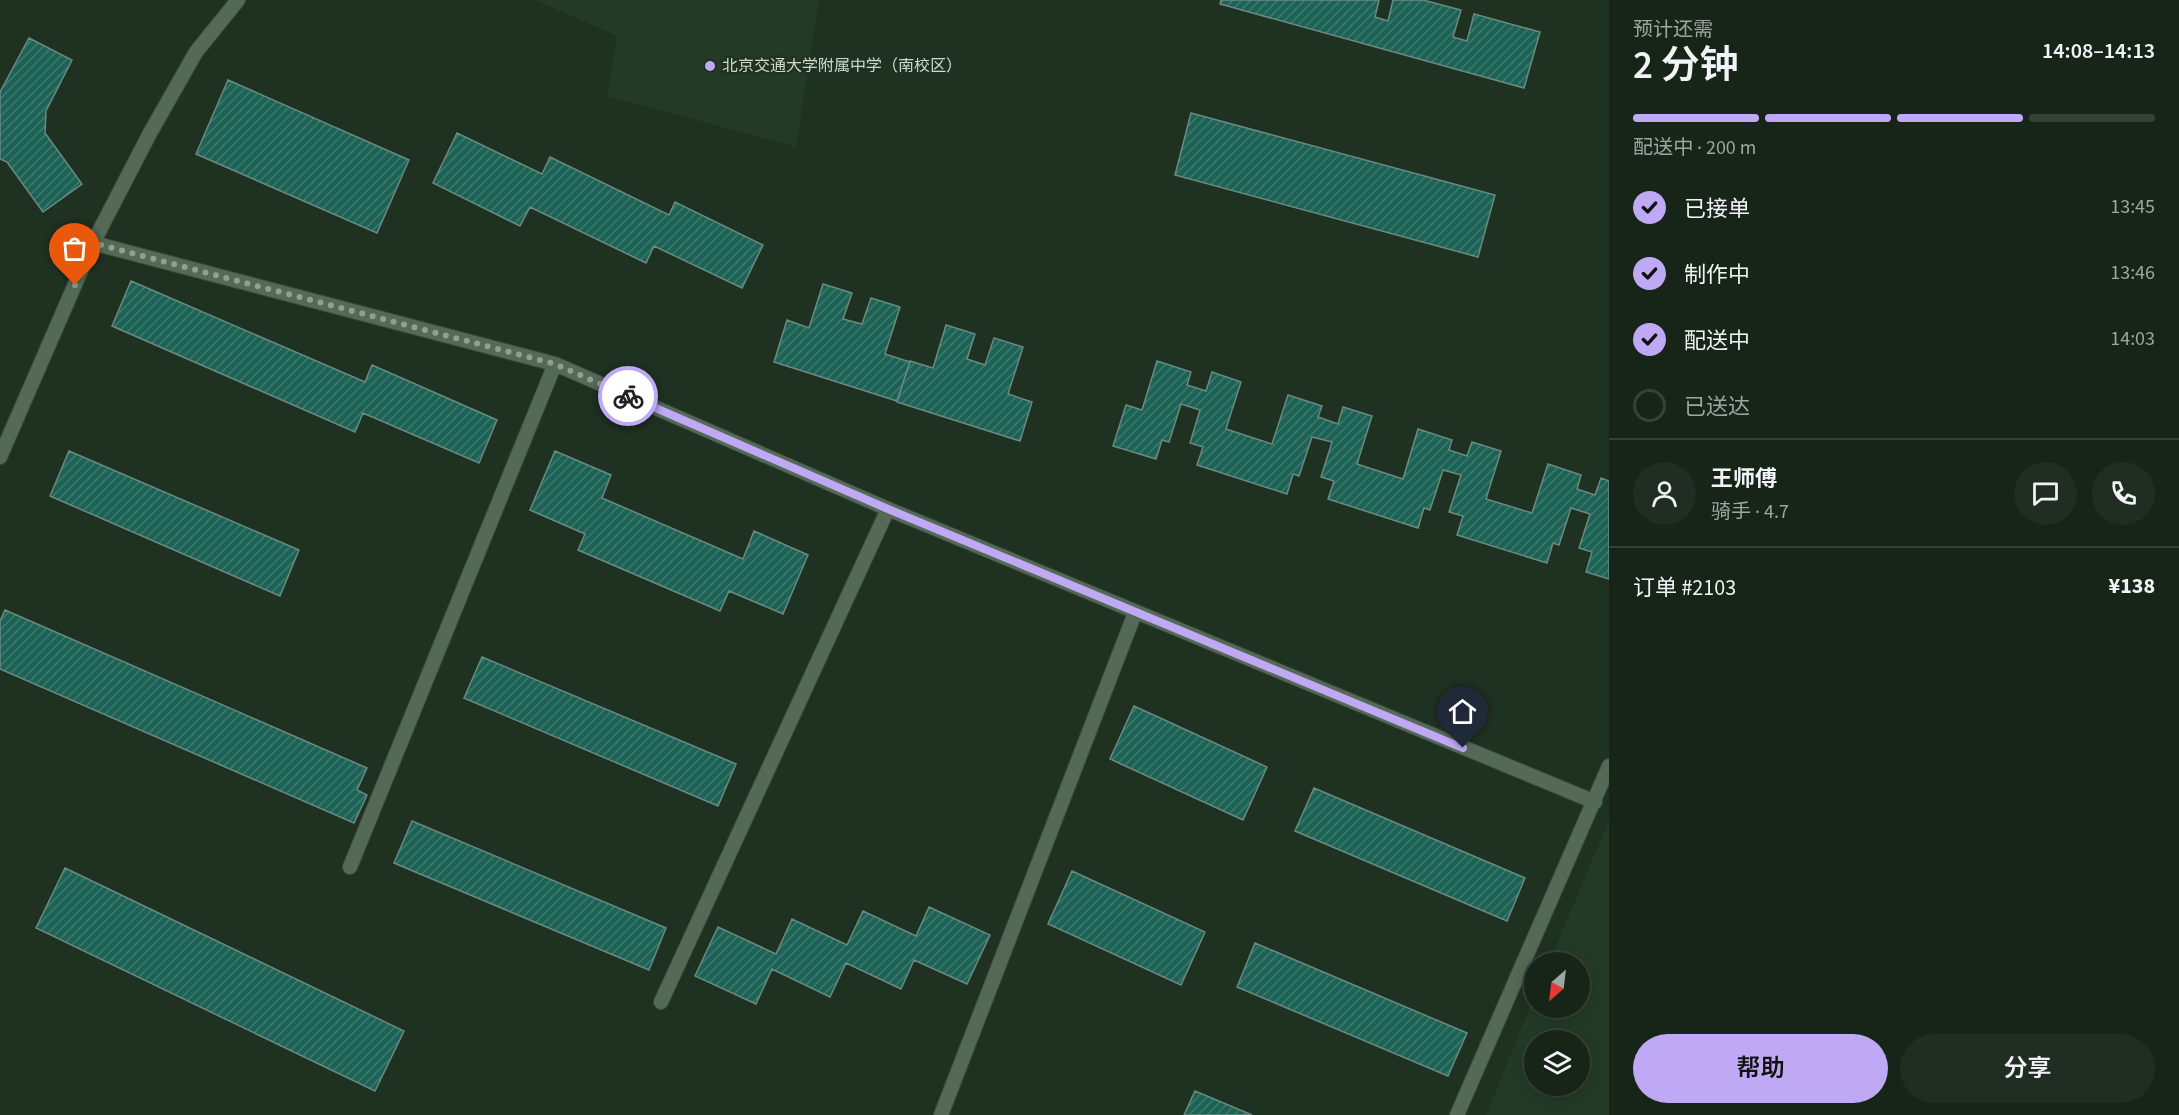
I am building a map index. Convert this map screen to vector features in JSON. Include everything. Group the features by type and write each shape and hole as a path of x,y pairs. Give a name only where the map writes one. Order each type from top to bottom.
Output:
{"lane":[{"path":"0,457 93,243 150,132 196,52 238,0"},
{"path":"93,243 555,364 888,509 1594,802"},
{"path":"350,867 555,364"},
{"path":"661,1002 888,509"},
{"path":"941,1115 1135,613"},
{"path":"1457,1115 1609,766"}],"shaded area":[{"name":"北京交通大学附属中学（南校区）","path":"535,0 819,0 796,147 607,96 617,36"},
{"path":"1609,820 1609,1115 1486,1115 1526,1018 1590,1018 1590,952 1554,952"}],"building":[{"path":"1221,0 1379,0 1375,17 1388,21 1393,0 1423,0 1461,10 1453,37 1467,41 1474,14 1540,32 1524,88 1220,4"},
{"path":"29,38 72,60 46,111 45,133 82,184 43,212 7,162 0,159 0,92"},
{"path":"228,80 409,160 377,233 196,154"},
{"path":"1191,113 1495,195 1478,257 1175,175"},
{"path":"457,133 542,174 550,157 669,215 675,202 763,245 742,288 654,246 646,263 530,207 520,226 433,183"},
{"path":"131,281 365,382 372,365 497,420 479,463 363,413 355,432 112,326"},
{"path":"823,284 852,293 843,319 862,324 871,298 900,307 885,354 910,362 897,401 774,362 787,320 809,328"},
{"path":"946,325 975,334 967,359 985,365 994,338 1023,347 1008,394 1032,402 1020,441 897,402 910,361 933,368"},
{"path":"1157,361 1191,372 1187,385 1206,391 1212,372 1241,382 1226,429 1272,444 1288,395 1322,406 1318,417 1338,424 1343,407 1372,416 1357,464 1403,479 1418,429 1452,440 1449,450 1467,456 1472,442 1501,451 1486,499 1532,513 1548,464 1581,475 1577,489 1595,495 1601,478 1609,481 1609,579 1586,572 1592,552 1579,548 1590,514 1571,508 1559,545 1553,543 1547,563 1457,535 1463,516 1449,512 1461,475 1443,470 1430,510 1424,508 1418,528 1328,499 1334,481 1321,477 1332,442 1312,437 1299,476 1293,474 1287,494 1197,465 1203,447 1190,443 1200,410 1181,404 1169,442 1162,440 1156,459 1113,446 1126,405 1142,410"},
{"path":"69,451 299,550 280,596 50,496"},
{"path":"555,451 611,475 602,498 743,559 754,531 808,555 783,614 729,591 720,611 578,550 585,534 530,510"},
{"path":"5,610 367,768 357,790 367,795 354,823 0,669 0,621"},
{"path":"482,657 736,764 718,806 464,698"},
{"path":"1134,706 1267,767 1243,820 1110,759"},
{"path":"1314,788 1525,878 1507,921 1295,831"},
{"path":"412,821 666,928 649,970 394,863"},
{"path":"65,868 404,1031 375,1091 36,928"},
{"path":"1072,871 1205,932 1181,985 1048,924"},
{"path":"929,907 990,935 967,984 914,960 901,989 846,963 830,997 772,969 756,1004 695,976 718,927 776,954 792,919 847,945 863,911 916,936"},
{"path":"1255,943 1467,1033 1448,1076 1237,987"},
{"path":"1195,1091 1252,1115 1184,1115"}],"way so far":[{"path":"75,285 93,243 555,364 628,396"}],"place":[{"name":"北京交通大学附属中学（南校区）","path":"710,66"}],"route":[{"path":"628,396 888,509 1463,748"}]}
